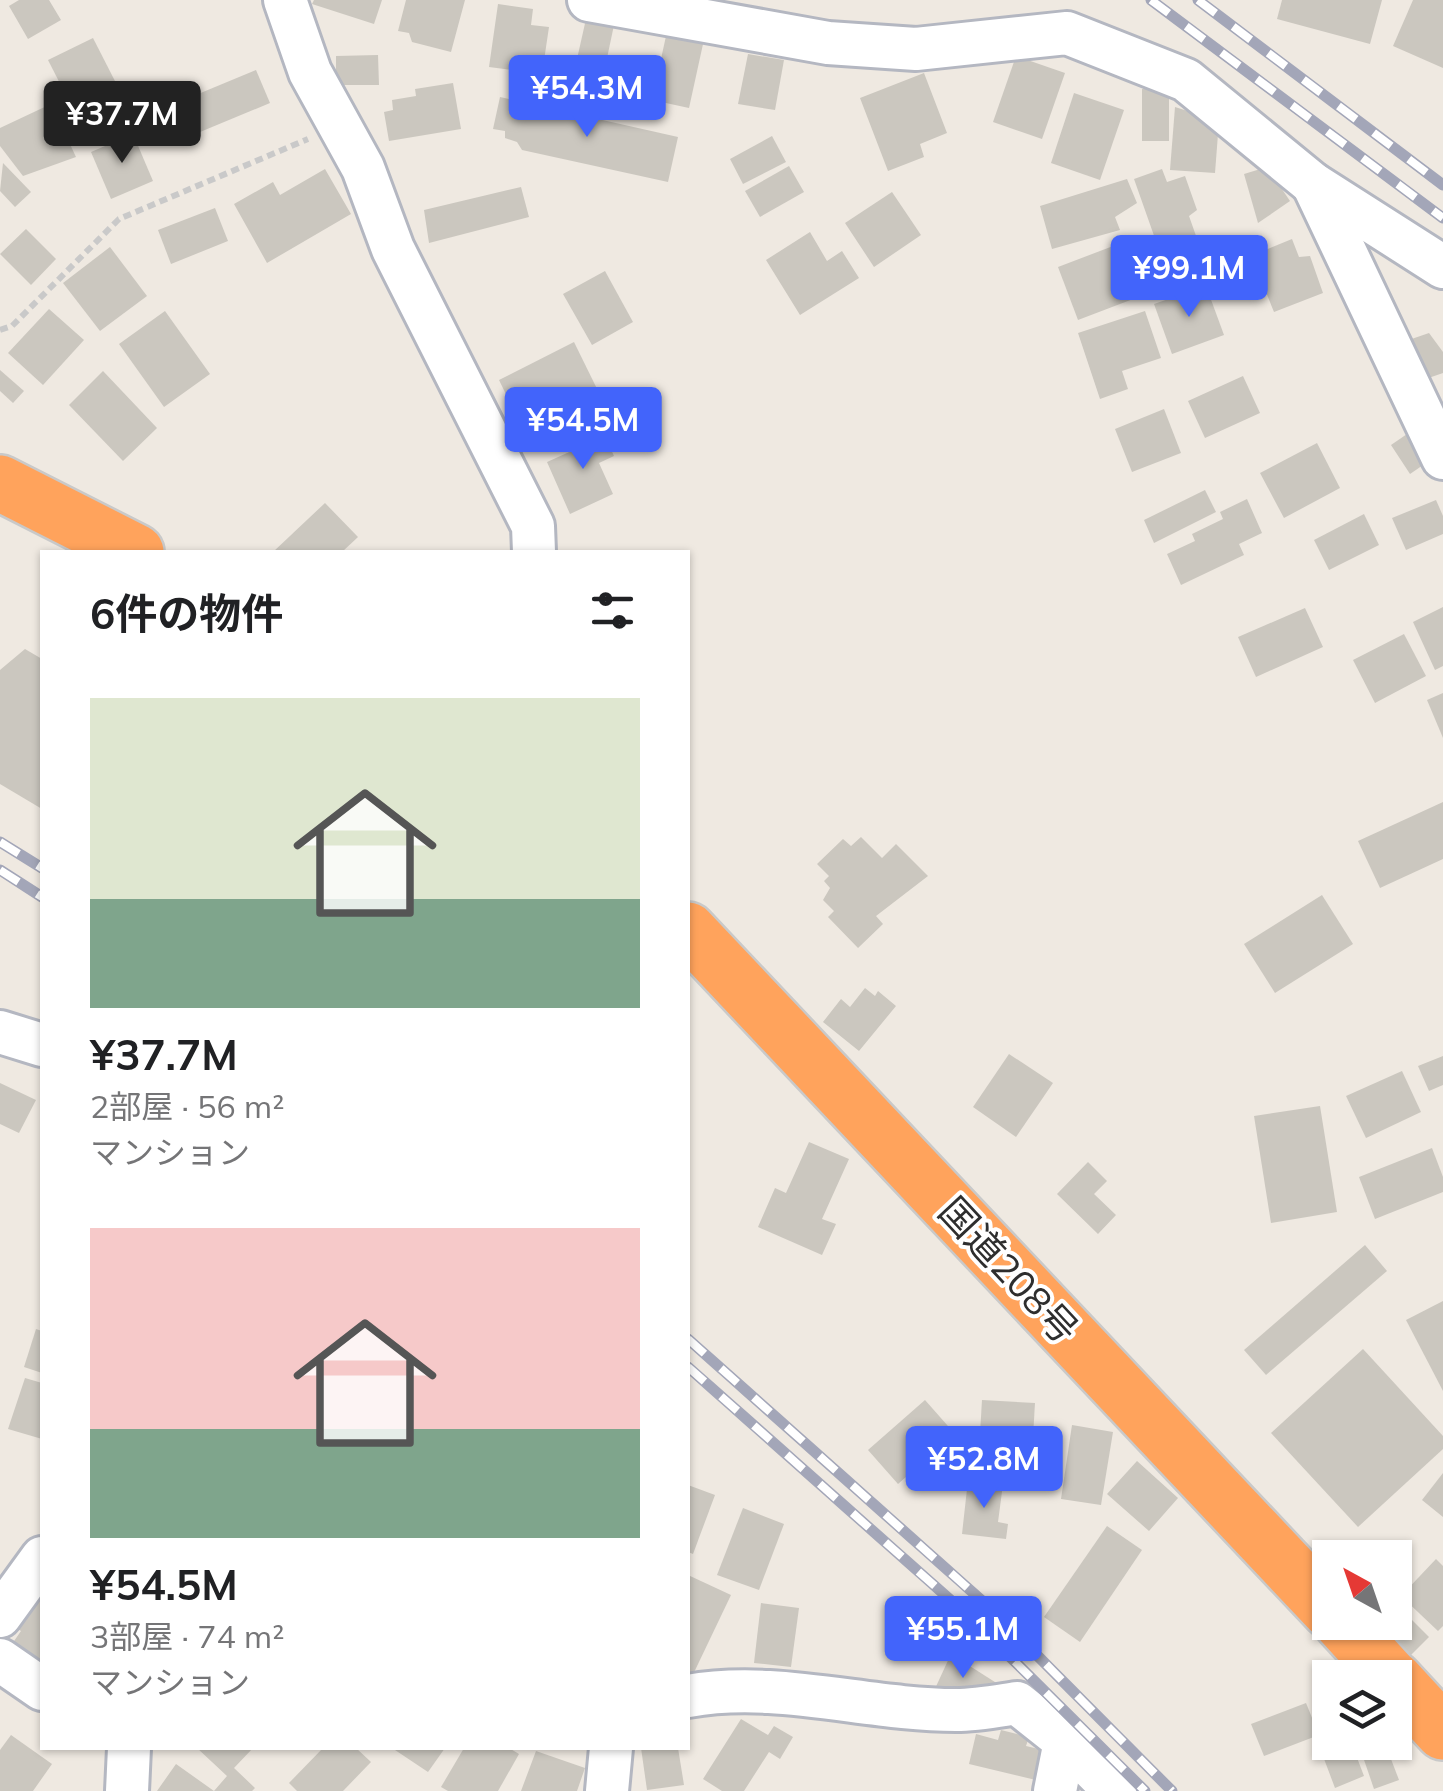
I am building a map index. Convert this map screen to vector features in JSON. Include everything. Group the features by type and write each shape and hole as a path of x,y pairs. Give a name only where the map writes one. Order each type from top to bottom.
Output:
{"highway":[{"path":"0,483 132,550"},
{"name":"国道208号","path":"690,932 1312,1592"},
{"path":"1360,1640 1417,1693"}],"street":[{"path":"285,0 310,72 342,125 393,249 533,526 534,550"},
{"path":"589,0 828,42 916,50 1067,33 1186,80 1312,184 1443,267"},
{"path":"1312,184 1443,458"},
{"path":"0,1032 40,1045"},
{"path":"0,1616 40,1561"},
{"path":"0,1660 40,1688"},
{"path":"690,1696 709,1692 809,1694 956,1710 1017,1703 1065,1741 1115,1791"},
{"path":"1055,1791 1065,1741"},
{"path":"127,1791 130,1750"},
{"path":"607,1791 611,1750"}],"path":[{"path":"0,330 12,326 119,220 342,125"}],"building":[{"path":"19,0 49,0 61,20 28,39 9,6"},
{"path":"314,0 382,0 374,24 312,4"},
{"path":"406,0 465,0 451,52 412,42 409,33 398,31"},
{"path":"1282,0 1382,0 1370,44 1277,19"},
{"path":"1413,0 1443,0 1443,68 1393,46"},
{"path":"498,4 533,9 531,25 549,27 542,74 489,67"},
{"path":"586,19 614,25 599,96 570,90"},
{"path":"666,36 703,44 689,108 652,100"},
{"path":"93,38 118,87 73,109 48,60"},
{"path":"748,54 784,60 775,110 738,104"},
{"path":"378,55 379,85 336,85 336,56"},
{"path":"1016,56 1065,73 1042,139 993,122"},
{"path":"618,58 651,67 641,106 607,98"},
{"path":"256,70 270,103 176,142 162,109"},
{"path":"924,73 947,133 920,144 924,157 888,171 860,98"},
{"path":"453,83 461,129 389,141 384,112 393,110 392,100 416,96 415,89"},
{"path":"1142,89 1169,89 1169,141 1142,141"},
{"path":"1074,93 1124,110 1100,180 1051,163"},
{"path":"500,97 678,137 668,182 522,150 517,142 505,138 505,131 493,129"},
{"path":"51,104 76,157 23,176 0,146 0,128"},
{"path":"1175,107 1219,121 1215,173 1170,170"},
{"path":"133,134 153,181 111,199 91,152"},
{"path":"772,136 786,162 743,184 730,159"},
{"path":"3,163 31,192 15,207 0,191"},
{"path":"789,166 804,192 760,217 745,191"},
{"path":"1267,167 1290,201 1258,223 1244,174"},
{"path":"325,169 351,214 267,263 234,204 273,182 280,195"},
{"path":"1162,169 1167,182 1185,176 1197,210 1189,216 1201,250 1164,264 1134,179"},
{"path":"1127,179 1137,203 1115,217 1120,230 1052,249 1040,206"},
{"path":"521,187 529,217 429,243 424,210"},
{"path":"892,192 921,235 874,267 845,223"},
{"path":"215,208 228,241 171,264 158,230"},
{"path":"26,229 56,259 31,285 0,254"},
{"path":"810,232 827,261 842,251 859,278 800,315 766,260"},
{"path":"1292,239 1299,257 1310,256 1323,293 1274,312 1259,275 1267,268 1260,252"},
{"path":"1121,243 1141,296 1078,320 1058,267"},
{"path":"110,247 147,296 100,331 63,283"},
{"path":"605,271 633,322 592,345 563,294"},
{"path":"1206,286 1224,335 1172,354 1154,304"},
{"path":"49,309 84,340 43,385 8,353"},
{"path":"165,311 210,374 164,407 119,344"},
{"path":"1145,311 1161,358 1122,371 1128,389 1100,399 1078,333"},
{"path":"1429,333 1443,352 1443,373 1414,383 1400,343"},
{"path":"574,342 602,399 527,437 499,380"},
{"path":"0,370 24,391 13,403 0,391"},
{"path":"103,371 157,428 123,461 69,405"},
{"path":"1243,376 1260,413 1205,438 1188,401"},
{"path":"1164,409 1181,453 1132,472 1115,429"},
{"path":"602,430 614,456 599,463 613,494 570,514 547,462 576,449 573,443"},
{"path":"1410,432 1429,461 1410,474 1391,445"},
{"path":"1317,443 1340,488 1284,518 1260,473"},
{"path":"1205,490 1216,512 1154,543 1144,520"},
{"path":"1247,499 1262,533 1239,544 1244,555 1181,585 1167,554 1195,541 1192,534 1223,519 1220,512"},
{"path":"1436,500 1443,516 1443,534 1406,550 1392,518"},
{"path":"325,503 358,537 344,550 275,550"},
{"path":"1364,514 1379,545 1329,570 1314,540"},
{"path":"1443,607 1443,666 1435,670 1413,622"},
{"path":"1305,608 1323,647 1256,677 1238,637"},
{"path":"1404,634 1426,676 1375,703 1353,660"},
{"path":"25,649 40,658 40,808 0,784 0,670"},
{"path":"1443,693 1443,738 1427,700"},
{"path":"1443,802 1443,859 1380,888 1358,841"},
{"path":"861,837 882,858 896,844 928,876 876,916 883,924 858,948 828,917 834,911 823,900 830,888 824,881 829,876 817,864 843,839 851,846"},
{"path":"1322,895 1353,944 1275,993 1244,944"},
{"path":"865,988 875,996 878,991 896,1006 859,1051 823,1022 841,999 850,1007"},
{"path":"1009,1054 1053,1083 1016,1137 973,1107"},
{"path":"1443,1056 1443,1085 1429,1091 1418,1066"},
{"path":"1402,1071 1421,1112 1366,1138 1346,1096"},
{"path":"0,1083 36,1100 19,1133 0,1124"},
{"path":"1320,1106 1337,1212 1271,1223 1254,1116"},
{"path":"809,1142 849,1159 822,1219 836,1224 822,1255 758,1227 775,1188 786,1193"},
{"path":"1432,1148 1443,1177 1443,1192 1375,1219 1359,1177"},
{"path":"1088,1162 1107,1181 1094,1194 1116,1215 1098,1234 1057,1194"},
{"path":"1365,1245 1387,1271 1266,1375 1244,1350"},
{"path":"1443,1301 1443,1391 1406,1320"},
{"path":"36,1329 40,1330 40,1372 24,1367"},
{"path":"1363,1349 1443,1436 1443,1449 1358,1527 1271,1433"},
{"path":"25,1378 40,1382 40,1438 8,1429"},
{"path":"925,1400 955,1434 898,1484 868,1450"},
{"path":"982,1400 1035,1403 1031,1470 978,1467"},
{"path":"1072,1425 1113,1432 1101,1505 1061,1499"},
{"path":"1137,1461 1178,1498 1149,1531 1107,1494"},
{"path":"1443,1473 1443,1517 1422,1500"},
{"path":"968,1480 1003,1484 998,1522 1008,1524 1006,1539 962,1534"},
{"path":"690,1486 715,1495 693,1554 690,1553"},
{"path":"743,1508 784,1524 759,1590 717,1575"},
{"path":"1107,1526 1142,1550 1080,1642 1044,1617"},
{"path":"1436,1559 1443,1566 1443,1626 1438,1631 1412,1606 1412,1584"},
{"path":"690,1576 731,1595 690,1681"},
{"path":"40,1588 40,1664 12,1644 21,1631 7,1621"},
{"path":"761,1603 799,1608 791,1667 754,1663"},
{"path":"1412,1620 1429,1637 1409,1657 1392,1640 1412,1640"},
{"path":"951,1654 998,1684 974,1699 933,1693"},
{"path":"1306,1703 1312,1718 1312,1738 1264,1756 1251,1724"},
{"path":"741,1719 768,1735 774,1726 793,1737 780,1759 769,1752 744,1791 722,1791 703,1779"},
{"path":"1001,1730 1029,1737 1026,1746 1047,1751 1040,1781 969,1764 976,1734 998,1740"},
{"path":"11,1735 52,1764 33,1791 0,1791 0,1750"},
{"path":"199,1750 251,1750 234,1768 255,1788 214,1791 227,1776"},
{"path":"321,1750 358,1750 371,1762 343,1791 297,1791 289,1783"},
{"path":"395,1750 444,1750 428,1772"},
{"path":"463,1750 512,1750 519,1754 498,1791 448,1791 441,1787"},
{"path":"641,1750 678,1750 684,1785 647,1790"},
{"path":"536,1751 585,1768 577,1791 521,1791"},
{"path":"1324,1760 1358,1760 1364,1776 1335,1788"},
{"path":"1364,1760 1391,1760 1399,1780 1374,1789"},
{"path":"176,1764 214,1791 157,1791"}],"railway":[{"path":"1151,0 1443,218"},
{"path":"1198,0 1443,185"},
{"path":"0,842 40,867"},
{"path":"0,870 40,896"},
{"path":"690,1341 988,1606 1172,1791"},
{"path":"690,1369 972,1619 1145,1791"}]}
